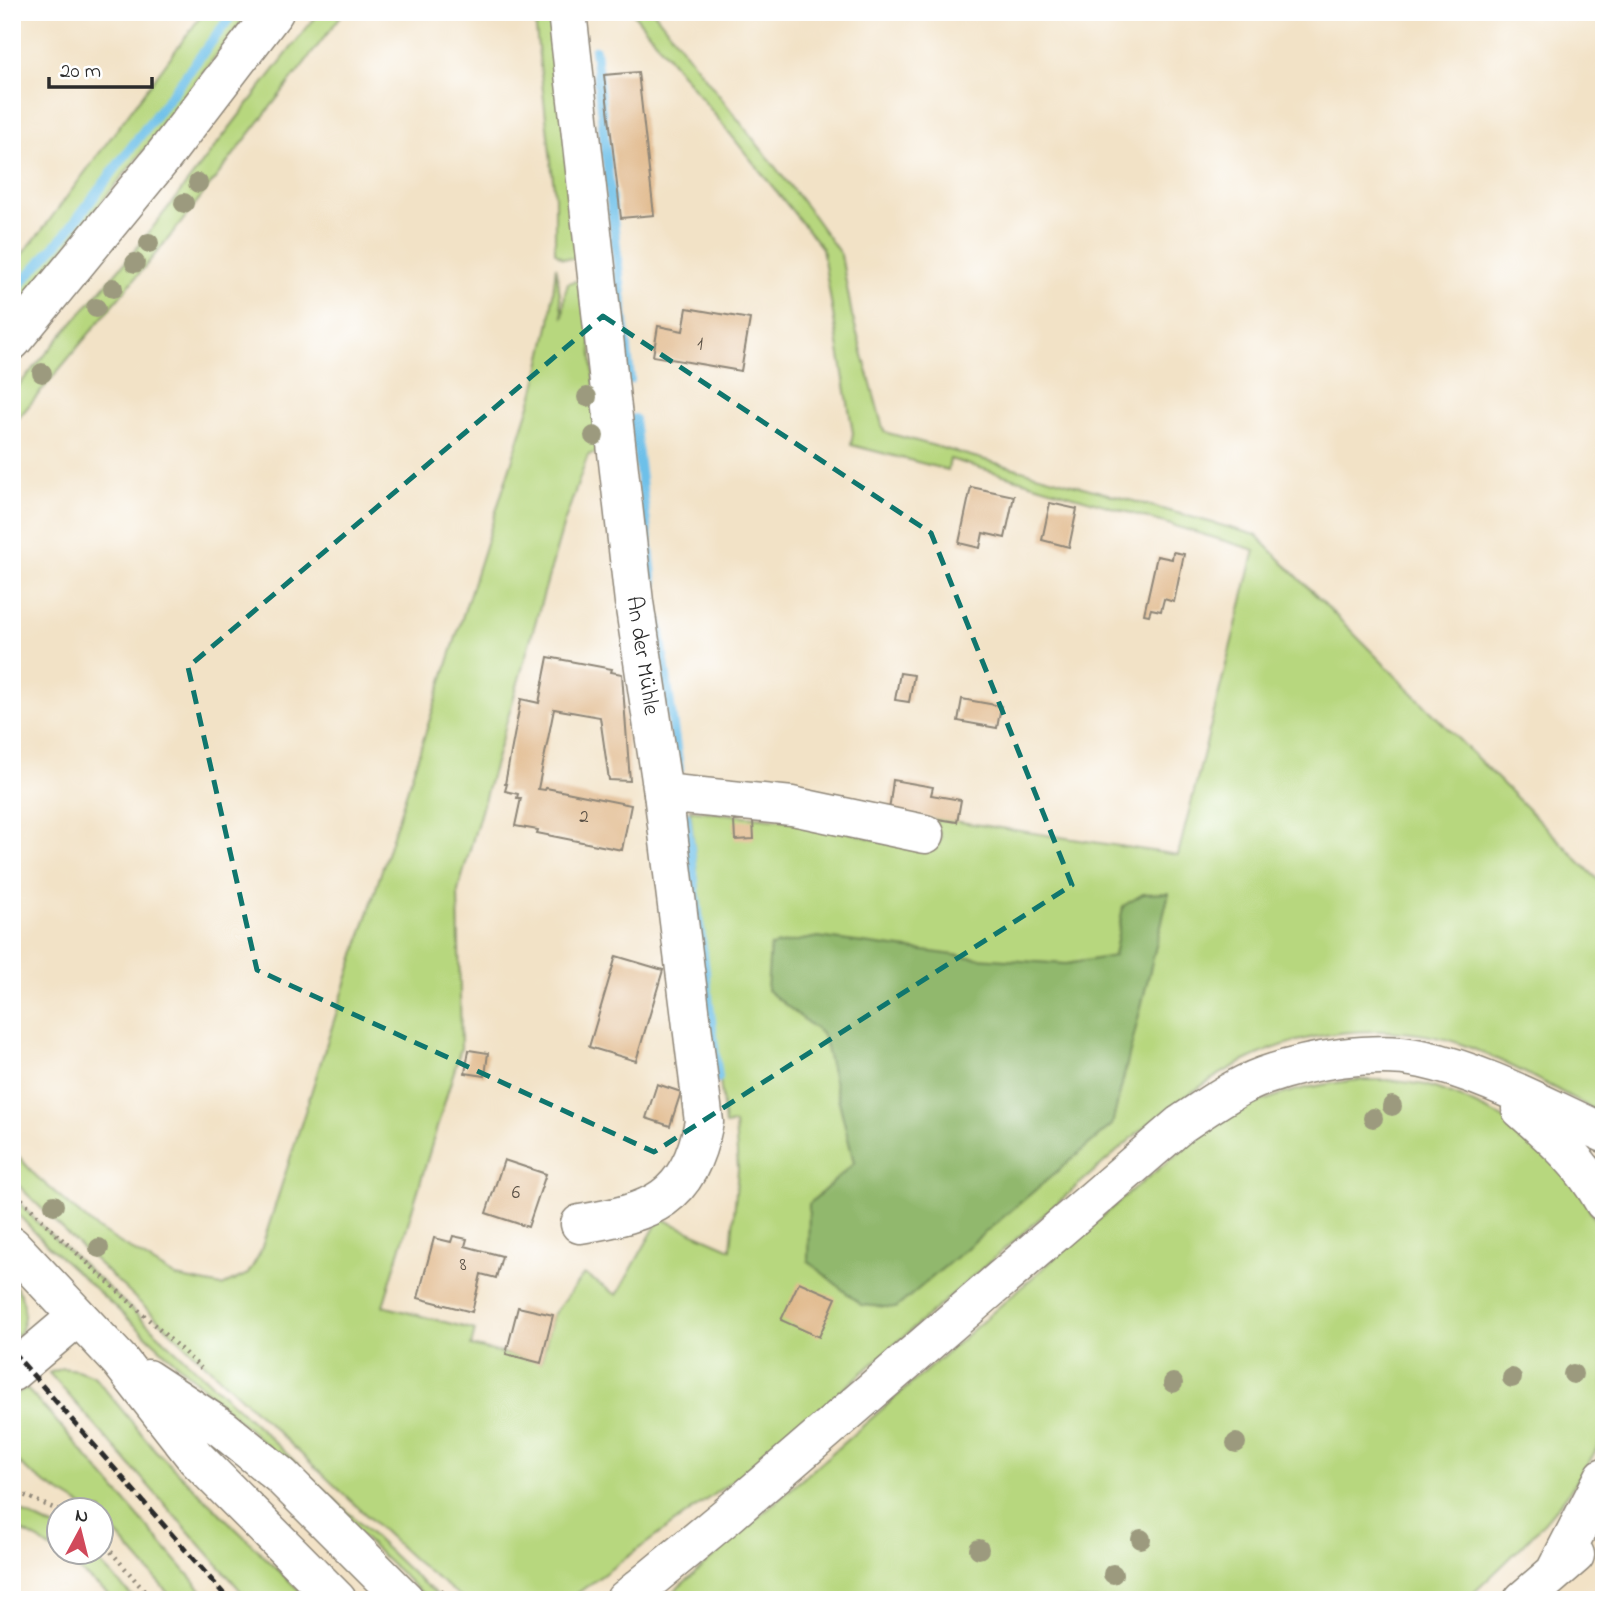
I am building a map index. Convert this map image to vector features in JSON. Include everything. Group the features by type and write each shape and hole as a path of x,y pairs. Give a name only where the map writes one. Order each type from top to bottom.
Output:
{"main road":[{"path":"12,341 163,157 274,12"},
{"name":"An der Mühle","path":"567,12 634,602 663,793 704,1122 699,1146 687,1173 670,1194 651,1206 622,1217 580,1224"},
{"path":"663,793 792,806 925,834"},
{"path":"625,1600 728,1515 1181,1124 1222,1096 1264,1076 1314,1062 1349,1057 1419,1058 1494,1084 1604,1133"},
{"path":"1494,1084 1562,1145 1595,1186 1604,1202"},
{"path":"12,1246 120,1361 196,1458 337,1600"},
{"path":"12,1372 77,1317"},
{"path":"120,1361 223,1429 281,1476 405,1600"},
{"path":"1555,1572 1604,1477"},
{"path":"1523,1600 1604,1531"},
{"path":"1555,1572 1604,1560"}],"path":[{"path":"12,1490 46,1505"},
{"path":"116,1558 152,1600"}],"highlighted area":[{"path":"603,316 931,533 1072,885 654,1152 257,970 188,667"}],"green space":[{"path":"204,12 249,12 151,141 12,313 12,266 40,233"},
{"path":"319,12 344,12 173,233 12,426 12,393 133,253"},
{"path":"534,12 553,12 580,254 573,259 562,258 555,252 555,197"},
{"path":"632,12 654,12 841,255 852,315 884,432 1256,535 1604,886 1604,1115 1498,1060 1461,1044 1432,1036 1383,1031 1347,1032 1284,1045 1256,1056 1202,1086 1147,1125 823,1407 735,1479 568,1600 465,1600 415,1561 69,1236 12,1179 12,1149 36,1176 96,1228 176,1277 222,1286 248,1274 260,1253 534,392 550,322 556,266 563,318 568,283 575,281 586,285 600,452 588,455 564,523 458,891 461,1048 383,1306 475,1330 471,1346 541,1362 553,1315 584,1274 617,1295 660,1218 731,1249 738,1169 735,1124 725,1125 690,810 821,824 887,843 936,849 941,838 934,818 1178,855 1255,550 950,459 948,470 851,445 853,433 822,248"},
{"path":"1169,893 1112,1125 896,1308 861,1305 808,1261 809,1204 854,1163 823,1035 767,990 770,946 818,937 977,958 1066,964 1114,956 1123,906 1143,894"},
{"path":"1359,1080 1388,1080 1426,1085 1501,1117 1532,1138 1578,1188 1604,1237 1604,1434 1591,1459 1561,1503 1525,1543 1466,1600 664,1600 1129,1193 1196,1140 1239,1112 1267,1099 1312,1087"},
{"path":"12,1195 36,1221 417,1578 444,1600 429,1600 267,1446 45,1243 12,1208"},
{"path":"12,1282 21,1295 24,1308 18,1336 12,1330"},
{"path":"62,1368 94,1376 155,1450 309,1600 249,1600 49,1373"},
{"path":"26,1388 210,1600 174,1600 116,1534 116,1496 66,1496 23,1467 12,1455 12,1397"},
{"path":"12,1507 46,1524 46,1545 39,1540 12,1526"},
{"path":"73,1566 103,1566 136,1600 112,1600 105,1591"}],"building":[{"path":"638,72 654,215 621,218 604,75"},
{"path":"687,308 750,319 741,371 653,356 658,326 683,331"},
{"path":"971,487 1014,496 1005,538 983,533 980,548 959,543"},
{"path":"1050,503 1077,509 1069,547 1042,540"},
{"path":"1173,552 1184,554 1174,602 1164,599 1161,611 1151,609 1149,615 1144,614 1157,556 1172,559"},
{"path":"548,657 612,669 611,672 622,674 630,781 609,780 600,717 554,709 538,789 546,788 631,805 622,850 515,826 521,798 517,798 518,794 505,791 505,784 521,699 539,703"},
{"path":"900,673 914,675 909,702 895,700"},
{"path":"962,699 1001,706 997,728 958,721"},
{"path":"893,780 933,787 931,795 961,800 957,822 889,811"},
{"path":"753,820 754,839 735,840 734,821"},
{"path":"616,956 663,970 636,1061 589,1047"},
{"path":"469,1050 488,1053 485,1076 465,1073"},
{"path":"657,1084 681,1092 670,1126 646,1118"},
{"path":"504,1160 546,1174 528,1227 486,1213"},
{"path":"453,1236 467,1239 465,1246 502,1256 496,1278 481,1274 472,1312 418,1298 434,1238 451,1242"},
{"path":"799,1282 836,1298 819,1337 781,1320"},
{"path":"518,1307 553,1315 541,1363 506,1354"}],"waterway":[{"path":"12,293 64,236 234,12"},
{"path":"595,50 630,379"},
{"path":"634,419 653,585"},
{"path":"658,620 679,769"},
{"path":"686,816 718,1078"}],"railway":[{"path":"12,1351 229,1600"}]}
